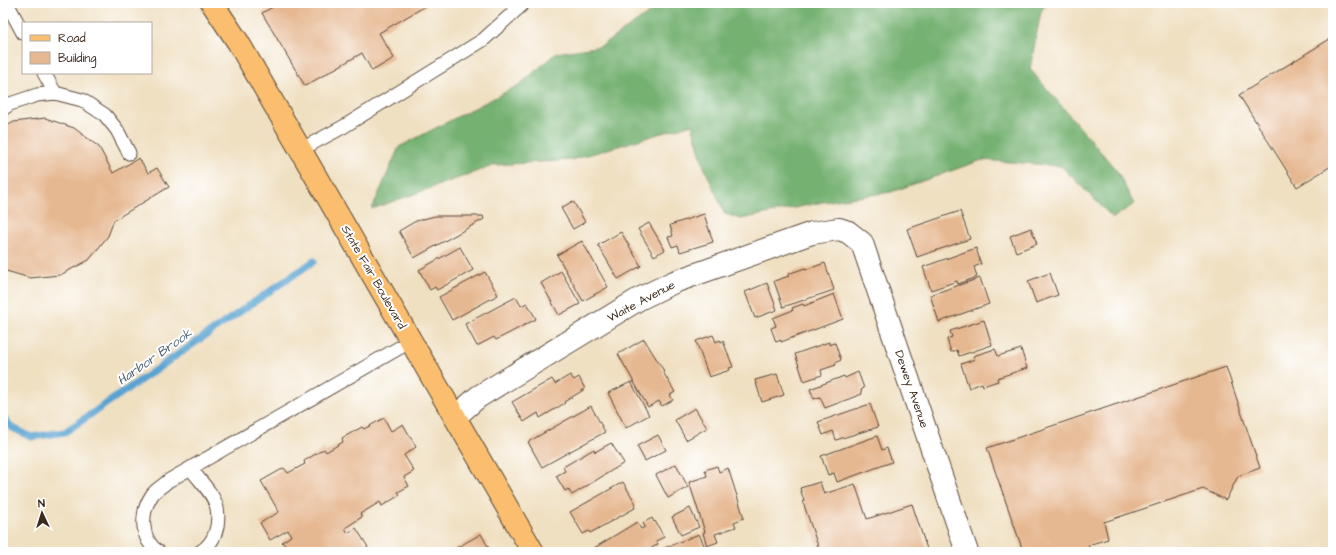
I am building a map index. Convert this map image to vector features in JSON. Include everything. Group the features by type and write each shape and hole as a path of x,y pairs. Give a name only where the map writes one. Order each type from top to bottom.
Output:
{"main road":[{"name":"State Fair Boulevard","path":"212,3 238,42 533,552"}],"street":[{"name":"Waite Avenue","path":"455,417 478,397 639,299 674,282 812,233 838,229 848,232"},
{"name":"Dewey Avenue","path":"848,232 862,243 968,552"}],"lane":[{"path":"7,3 22,31"},
{"path":"300,150 343,127 483,40 524,3"},
{"path":"45,74 55,93"},
{"path":"3,109 10,104 36,95 55,93 82,100 105,115 117,130 129,153"},
{"path":"159,552 155,550 146,537 143,523 146,508 152,494 168,481 411,341"},
{"path":"191,469 211,496 217,508 216,530 212,542 200,552"}],"green space":[{"path":"664,3 1047,3 1041,11 1030,69 1117,171 1134,204 1113,218 1061,166 982,160 891,192 823,202 741,219 725,214 704,167 692,124 571,160 495,165 372,209 399,147 519,85 557,53 601,46"}],"building":[{"path":"280,3 431,3 379,33 394,58 372,71 362,53 305,86 262,13"},
{"path":"1333,37 1333,165 1297,187 1239,95"},
{"path":"45,118 74,128 99,147 113,173 139,158 148,173 157,168 169,187 114,220 108,236 89,260 60,275 30,278 3,270 3,128 14,122"},
{"path":"573,201 585,222 573,229 561,208"},
{"path":"960,211 970,239 917,257 907,229"},
{"path":"704,214 713,242 680,252 678,245 672,247 668,237 673,236 670,225"},
{"path":"435,216 483,216 484,219 414,258 399,231 416,221"},
{"path":"649,223 665,250 654,256 638,229"},
{"path":"1031,228 1037,244 1016,252 1010,236"},
{"path":"621,232 641,266 618,279 598,245"},
{"path":"582,241 608,287 583,301 557,255"},
{"path":"460,247 473,270 437,290 435,287 430,290 419,270"},
{"path":"976,248 981,264 974,267 977,277 958,284 957,281 931,290 923,267"},
{"path":"825,263 834,290 783,307 774,281 805,268 805,270"},
{"path":"561,271 580,304 559,315 541,283"},
{"path":"485,272 498,295 452,320 439,297"},
{"path":"1050,273 1058,295 1036,303 1028,281"},
{"path":"980,278 989,304 939,322 930,295"},
{"path":"767,283 777,310 755,318 745,292"},
{"path":"834,294 843,319 781,342 781,340 776,342 771,328 776,326 773,318 793,310 792,308 803,304 804,306"},
{"path":"516,297 521,306 527,303 536,319 496,340 494,337 477,346 465,324"},
{"path":"984,320 992,345 959,356 957,350 951,352 947,339 952,337 950,331"},
{"path":"713,335 716,342 720,340 721,342 723,341 733,367 729,368 730,370 709,377 696,341"},
{"path":"644,339 675,392 670,395 673,400 662,406 659,401 648,407 618,354"},
{"path":"829,342 829,345 835,343 841,360 835,363 836,365 821,370 822,375 804,381 795,354"},
{"path":"995,349 998,356 1021,349 1027,368 997,378 998,381 983,386 982,383 969,388 961,364 975,359 973,356"},
{"path":"1226,367 1260,468 1238,476 1226,500 1203,489 1104,522 1108,539 1088,545 1091,552 1019,552 1018,549 1022,548 987,448"},
{"path":"858,372 864,388 861,390 862,394 825,408 820,397 814,399 810,389 844,376 845,378"},
{"path":"777,374 784,395 762,402 755,380"},
{"path":"570,375 574,380 579,377 585,389 540,418 538,413 524,422 512,402 552,379 555,384"},
{"path":"631,382 649,415 626,428 608,393"},
{"path":"870,404 878,427 836,440 833,431 823,435 818,422"},
{"path":"591,406 605,432 542,467 528,442"},
{"path":"695,408 707,428 686,440 675,420"},
{"path":"384,418 391,431 403,424 416,447 404,455 414,471 404,477 409,486 398,492 400,495 382,506 380,502 360,514 362,517 345,528 348,533 356,528 368,547 360,552 273,552 285,545 282,542 291,536 288,530 270,540 260,523 279,512 261,481 284,468 288,473 305,464 304,461 324,449 326,452 343,442 342,438 362,427 364,429"},
{"path":"658,435 666,450 645,461 637,446"},
{"path":"877,436 882,450 887,448 892,462 837,482 834,473 828,475 821,456"},
{"path":"611,443 624,463 572,495 568,489 565,491 556,476 565,471 563,467 594,449 595,452"},
{"path":"676,464 688,487 668,498 656,475"},
{"path":"717,466 719,472 728,468 744,518 734,522 736,527 715,534 718,542 707,546 703,533 705,532 689,482 707,476 705,470"},
{"path":"623,482 636,504 634,505 635,508 590,533 589,531 583,534 570,512"},
{"path":"820,482 824,494 855,484 867,519 912,504 928,552 820,552 803,502 800,488"},
{"path":"690,508 699,527 681,535 672,517"},
{"path":"652,518 664,537 656,541 658,544 646,552 596,552 594,548 637,522 641,529 645,527 643,523"},
{"path":"481,534 491,552 449,552"},
{"path":"699,534 707,552 657,552 657,551"}],"waterway":[{"name":"Harbor Brook","path":"3,417 11,427 31,437 65,432 314,261"}]}
